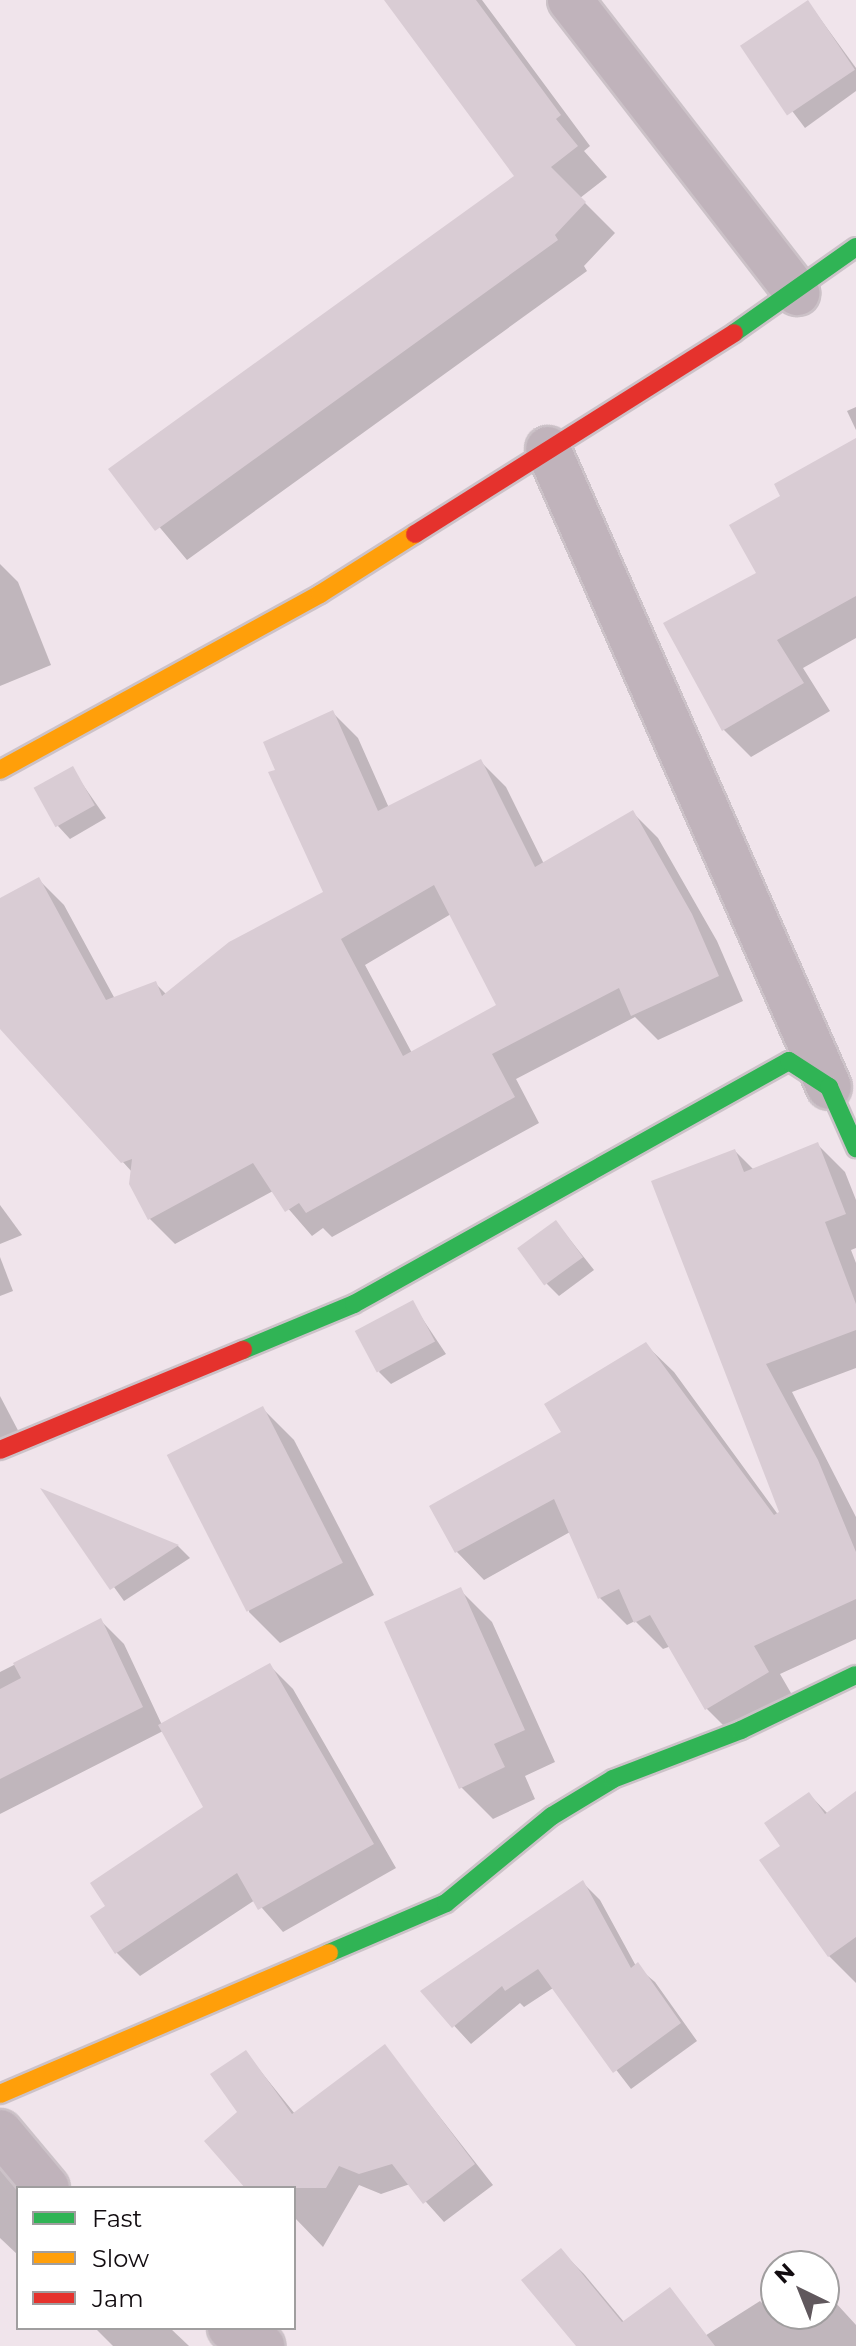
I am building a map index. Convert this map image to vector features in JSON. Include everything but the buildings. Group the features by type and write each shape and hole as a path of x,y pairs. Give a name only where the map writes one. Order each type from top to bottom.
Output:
{"street":[{"path":"570,0 797,293"},
{"path":"0,770 320,594 797,293 856,247"},
{"path":"548,449 856,1148"},
{"path":"0,1450 354,1304 789,1061 829,1087"},
{"path":"0,2094 446,1903 552,1816 613,1779 741,1730 856,1675"},
{"path":"0,2132 45,2186"},
{"path":"234,2330 262,2346"}],"traffic: fast":[{"path":"734,333 856,247"},
{"path":"243,1350 354,1304 789,1061 829,1087 856,1148"},
{"path":"329,1953 446,1903 552,1816 613,1779 741,1730 856,1675"}],"traffic: slow":[{"path":"0,770 320,594 415,534"},
{"path":"0,2094 329,1953"}],"traffic: jam":[{"path":"415,534 734,333"},
{"path":"0,1450 243,1350"}]}
